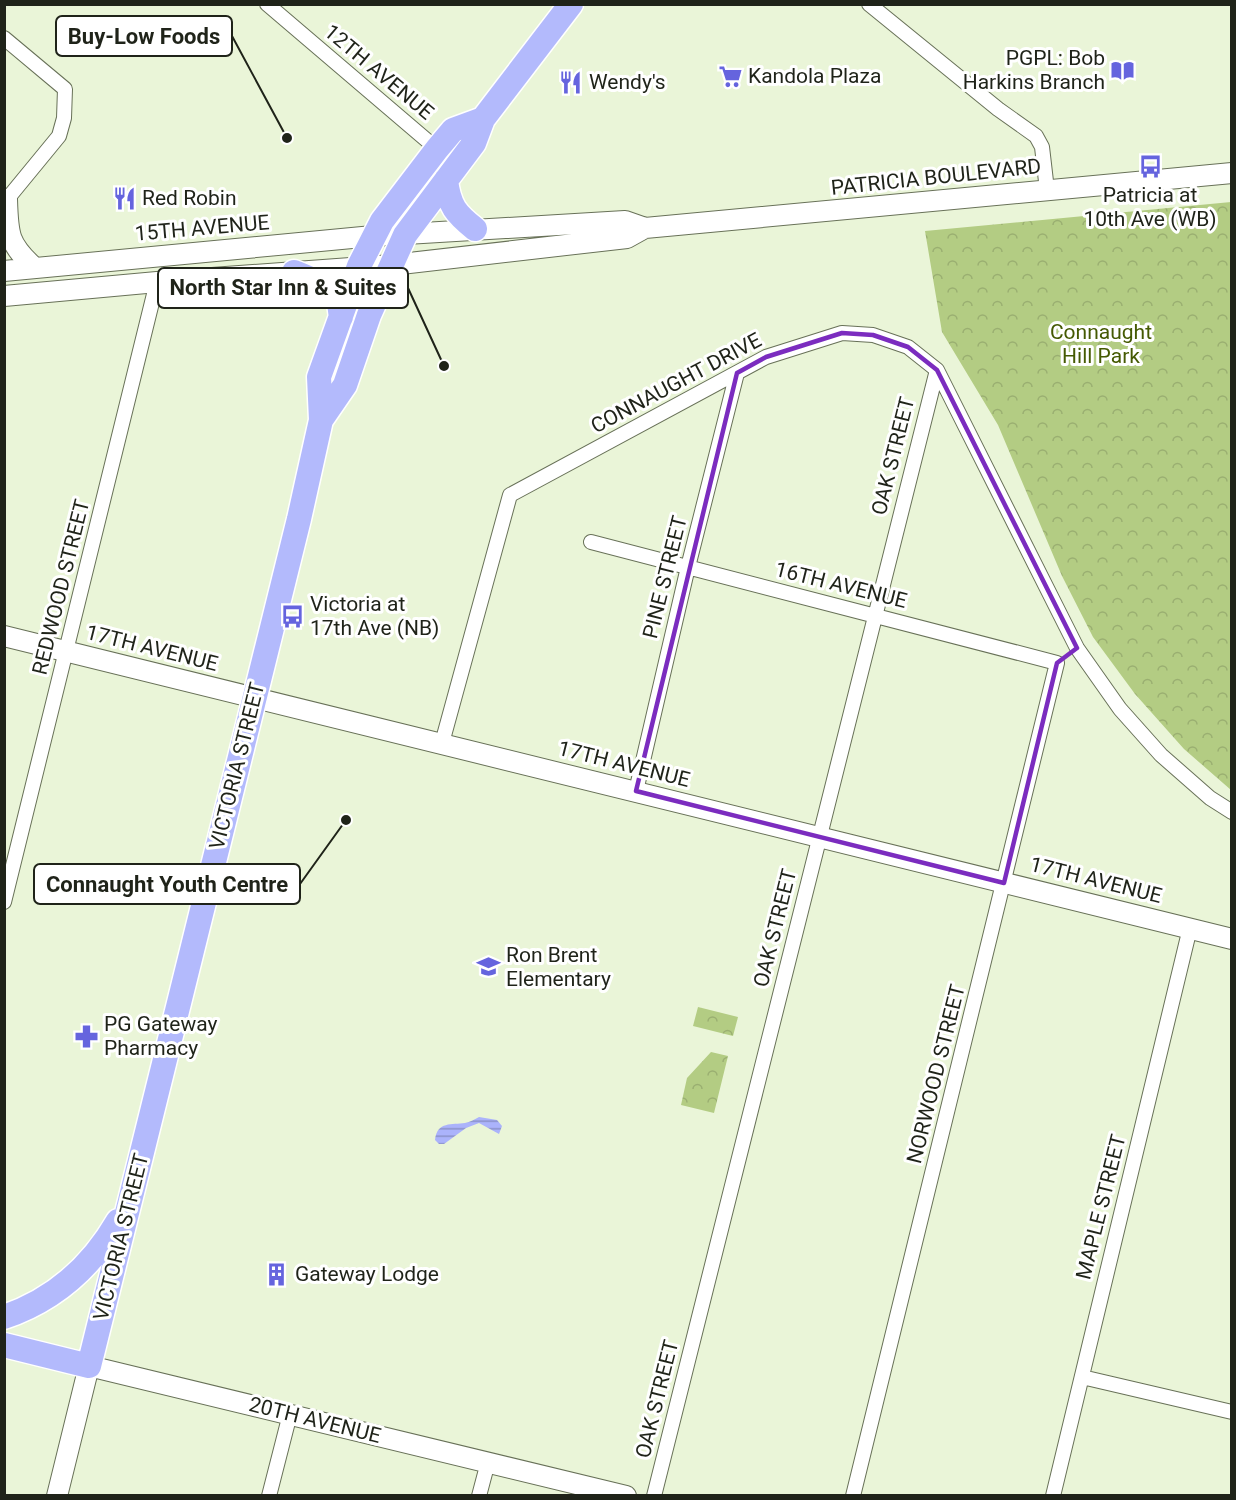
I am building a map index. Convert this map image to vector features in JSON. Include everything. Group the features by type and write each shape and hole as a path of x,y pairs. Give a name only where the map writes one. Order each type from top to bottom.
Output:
{"highway":[{"name":"VICTORIA STREET","path":"321,420 345,386 369,315 405,235 474,143 483,119 569,5"},
{"name":"VICTORIA STREET","path":"89,1366 299,519 321,420 319,377 359,266 373,236 404,190 453,130 483,119"},
{"path":"446,180 448,198 458,215 475,229"},
{"path":"294,272 314,280 329,291 338,302 341,317"},
{"path":"4,1317 23,1310 60,1289 104,1245 129,1201"},
{"name":"20TH AVENUE","path":"4,1345 89,1366"}],"main road":[{"name":"PATRICIA BOULEVARD","path":"392,265 627,237 645,228 1232,173"},
{"path":"5,201 10,239 23,258 35,268"},
{"name":"PATRICIA BOULEVARD","path":"405,235 625,220 645,228"},
{"name":"15TH AVENUE","path":"4,271 373,236 405,235"},
{"path":"4,296 392,265"},
{"name":"17TH AVENUE","path":"4,636 1232,939"},
{"name":"20TH AVENUE","path":"89,1366 626,1496"},
{"name":"VICTORIA STREET","path":"57,1496 89,1366"}],"street":[{"name":"12TH AVENUE","path":"267,4 437,148"},
{"path":"874,6 998,109 1036,136 1042,147 1047,190"},
{"path":"4,38 64,89 64,118 59,136 5,201"},
{"name":"REDWOOD STREET","path":"4,902 158,282"},
{"name":"CONNAUGHT DRIVE","path":"442,743 510,495 766,357 842,333 873,335 908,347 937,370 1077,648 1120,709 1161,755 1209,798 1232,812"},
{"name":"OAK STREET","path":"654,1496 937,370"},
{"name":"PINE STREET","path":"636,791 688,567 737,373"},
{"name":"16TH AVENUE","path":"591,542 1057,663"},
{"path":"1057,663 1077,648"},
{"name":"NORWOOD STREET","path":"853,1496 1005,883 1057,663"},
{"name":"MAPLE STREET","path":"1053,1496 1190,928"},
{"path":"1082,1377 1232,1412"},
{"path":"269,1496 290,1414"},
{"path":"479,1496 488,1462"}],"highlighted area":[{"path":"842,333 873,335 908,347 937,370 1077,648 1057,663 1004,883 636,791 737,373 766,357"}],"green space":[{"name":"Connaught Hill Park","path":"1232,202 1231,790 1184,749 1135,694 1093,637 1062,576 998,425 942,332 925,231"},
{"path":"698,1007 738,1017 733,1036 693,1026"},
{"path":"711,1052 728,1056 714,1113 681,1105 687,1078"}],"water":[{"path":"479,1117 497,1120 502,1126 499,1134 479,1123 466,1128 444,1144 439,1144 435,1140 436,1134 442,1127 467,1123"}],"place":[{"name":"PGPL: Bob Harkins Branch","path":"1123,70"},
{"name":"Kandola Plaza","path":"730,76"},
{"name":"Wendy's","path":"571,82"},
{"name":"Buy-Low Foods","path":"287,138"},
{"name":"Patricia at 10th Ave (WB)","path":"1150,167"},
{"name":"Red Robin","path":"124,198"},
{"name":"North Star Inn & Suites","path":"444,366"},
{"name":"Victoria at 17th Ave (NB)","path":"292,616"},
{"name":"Connaught Youth Centre","path":"346,820"},
{"name":"Ron Brent Elementary","path":"488,967"},
{"name":"PG Gateway Pharmacy","path":"86,1036"},
{"name":"Gateway Lodge","path":"277,1274"}]}
